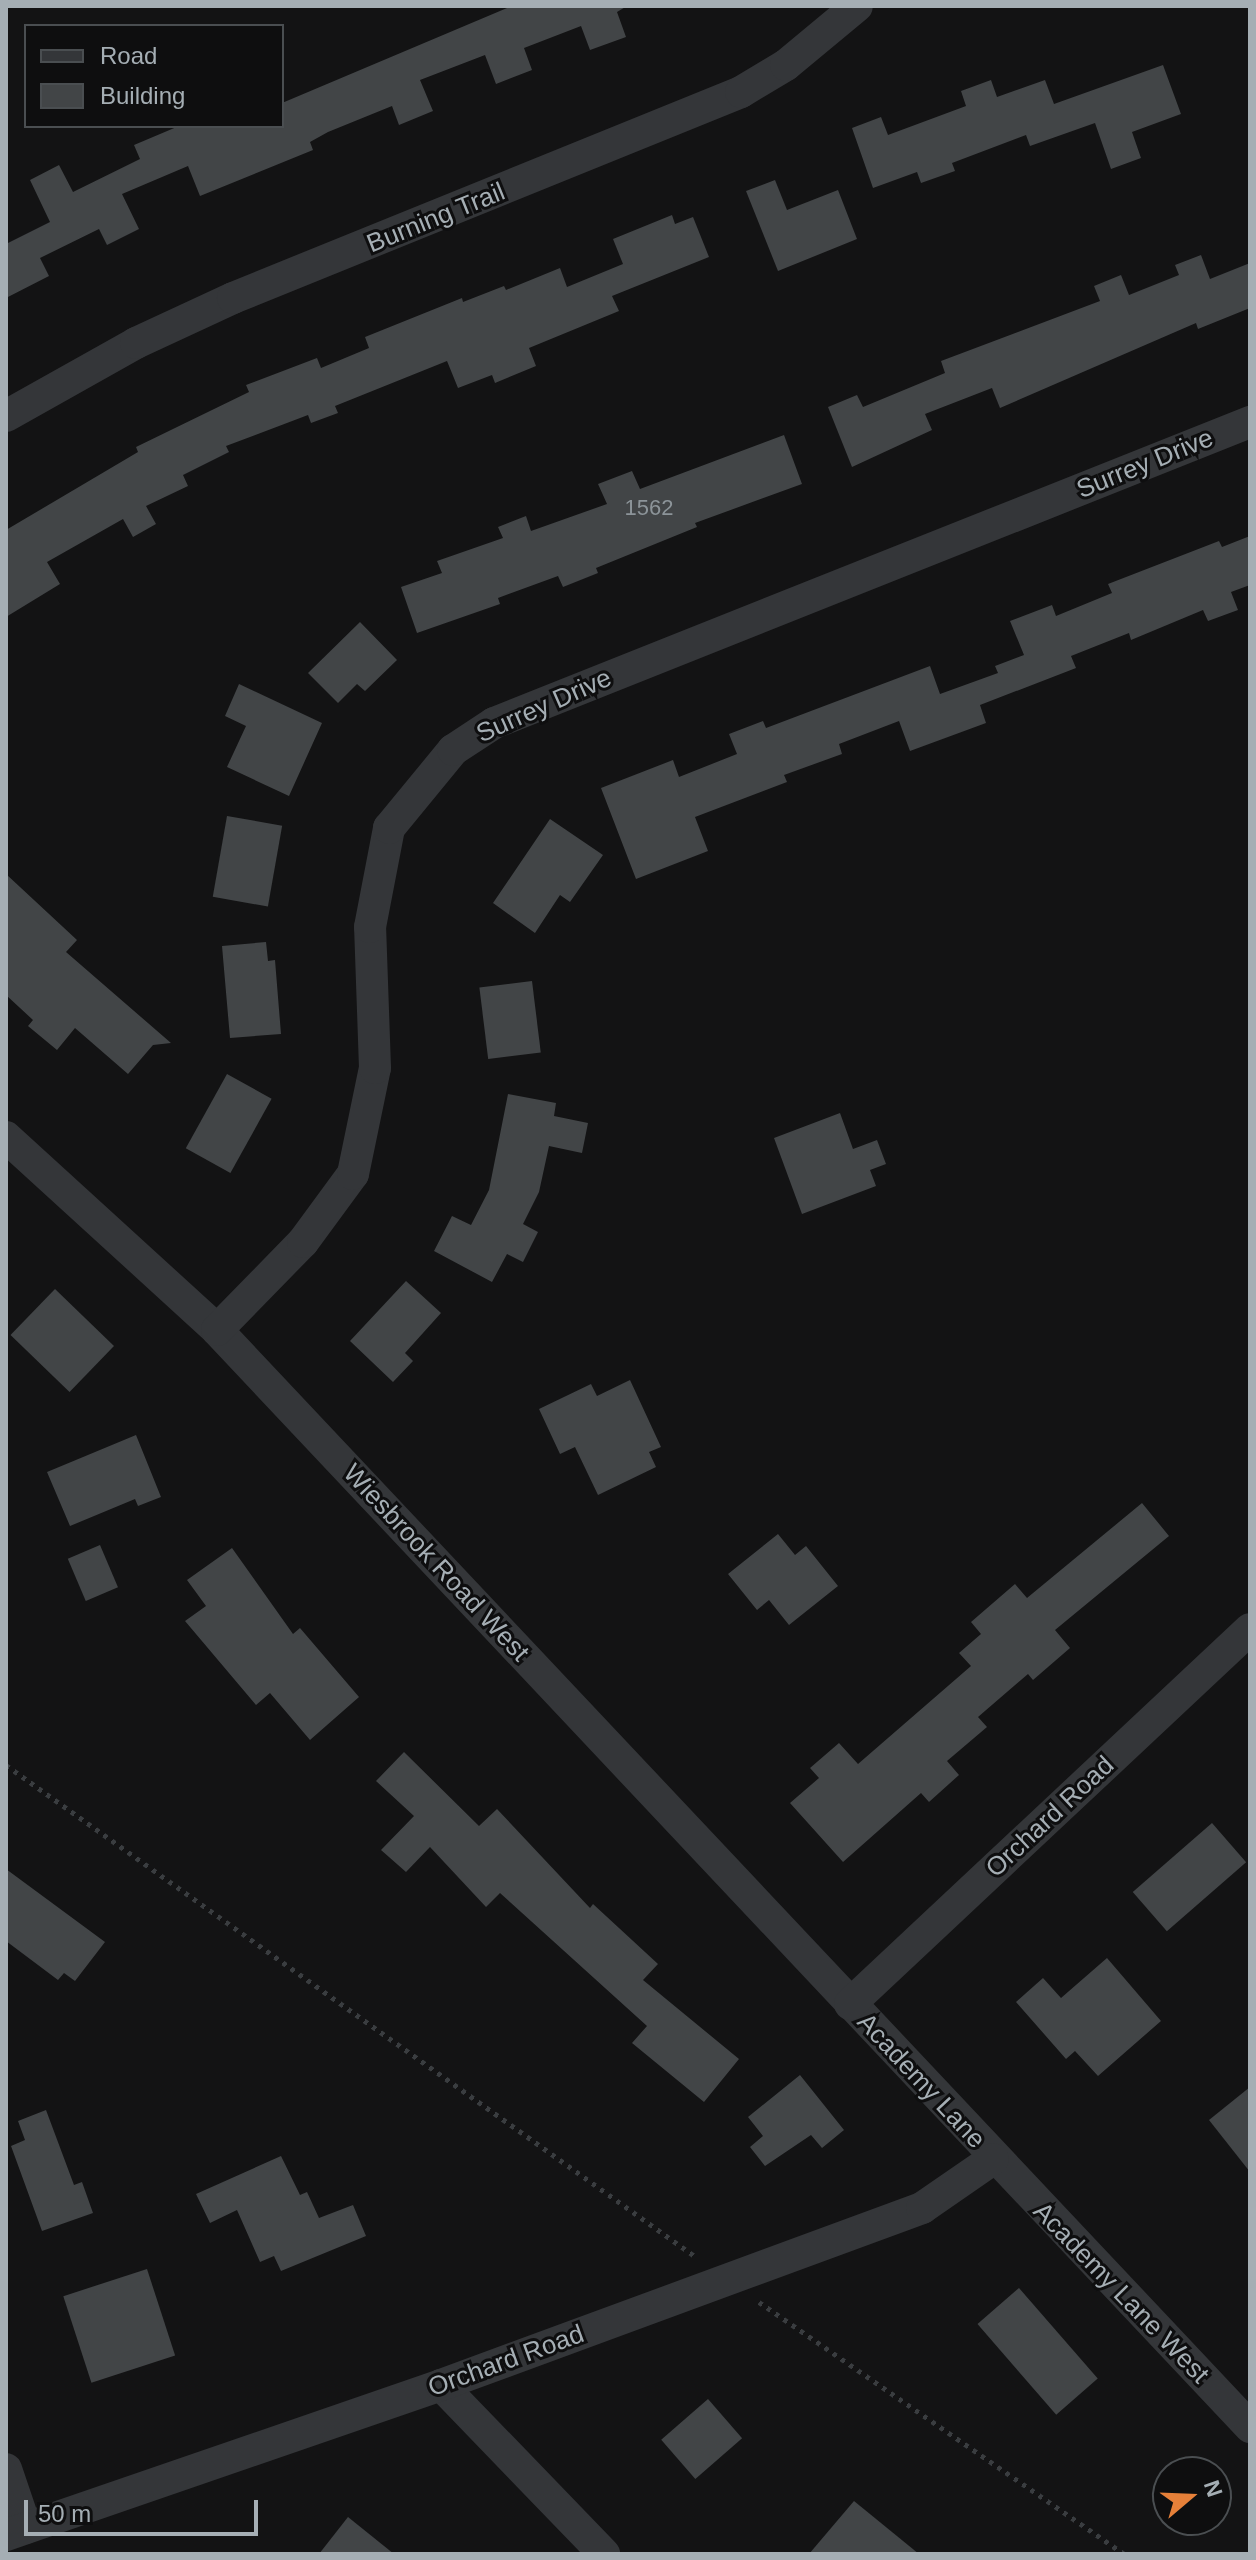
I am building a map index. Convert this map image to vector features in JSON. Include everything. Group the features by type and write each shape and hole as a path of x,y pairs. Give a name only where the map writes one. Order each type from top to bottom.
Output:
{"street":[{"name":"Burning Trail","path":"6,416 136,343 233,298 741,92 799,56 857,6"},
{"name":"Surrey Drive","path":"217,1330 303,1242 353,1174 375,1068 370,927 389,828 453,750 494,723 1250,422"},
{"name":"Wiesbrook Road West","path":"6,1137 217,1330 850,2004"},
{"name":"Orchard Road","path":"850,2004 1250,1629"},
{"name":"Academy Lane","path":"850,2004 993,2159"},
{"name":"Orchard Road","path":"16,2532 441,2385 922,2208 993,2159"},
{"name":"Academy Lane West","path":"993,2159 1250,2427"},
{"path":"441,2385 604,2554"},
{"path":"6,2469 16,2532"}],"path":[{"path":"6,1765 727,2279 1124,2554"}],"building":[{"path":"512,6 627,6 617,12 626,37 590,50 581,26 524,48 532,70 496,84 485,55 420,80 433,111 399,125 392,106 310,142 313,150 200,196 188,166 122,194 139,229 107,245 99,229 40,258 49,276 6,298 6,244 50,222 30,180 59,165 73,192 140,159 134,145 174,128 284,128 284,102"},
{"path":"1163,65 1181,114 1132,132 1141,158 1111,169 1095,123 1030,146 1026,135 952,163 955,171 921,183 917,172 873,188 852,128 881,117 888,135 966,106 961,91 991,80 997,97 1045,80 1054,104"},
{"path":"775,180 787,210 838,190 857,239 778,271 746,191"},
{"path":"672,215 675,224 693,217 709,257 612,296 619,311 529,348 536,366 495,383 492,375 458,388 447,361 335,406 338,413 311,423 308,415 226,446 229,452 183,475 188,486 146,506 156,524 133,537 123,519 47,562 60,584 6,617 6,530 138,452 136,447 249,392 246,385 317,358 321,368 369,348 365,337 462,298 463,302 504,286 506,290 560,268 567,287 623,264 613,239"},
{"path":"1201,255 1210,279 1250,263 1250,308 1198,329 1196,323 1000,408 992,388 925,414 932,430 852,467 828,407 857,395 863,407 945,373 941,361 1100,301 1094,286 1121,275 1129,295 1179,275 1175,265"},
{"path":"784,435 802,484 695,523 697,527 596,568 598,573 563,587 558,576 498,598 500,604 417,633 401,587 442,573 437,561 503,538 498,527 526,516 531,531 607,504 598,484 632,471 640,489"},
{"path":"1250,536 1250,585 1231,592 1238,610 1208,621 1203,610 1131,640 1129,633 1071,656 1076,668 980,705 986,723 910,751 899,721 839,744 842,754 784,775 787,782 695,817 708,851 636,879 601,788 673,760 679,777 737,754 729,734 763,721 766,728 930,666 940,694 998,673 995,666 1024,655 1010,621 1052,605 1056,616 1112,593 1108,584 1219,541 1222,547"},
{"path":"360,622 397,660 365,691 357,684 338,703 308,673"},
{"path":"239,684 322,723 289,796 227,767 246,726 225,716"},
{"path":"227,816 282,826 268,906 213,897"},
{"path":"550,819 603,855 570,902 560,895 535,933 493,903"},
{"path":"6,874 77,940 66,952 171,1043 153,1045 128,1074 75,1028 57,1050 28,1026 33,1020 6,995"},
{"path":"266,942 268,961 275,960 281,1034 230,1038 222,946"},
{"path":"532,981 541,1052 488,1059 479,987"},
{"path":"227,1074 272,1099 230,1173 186,1148"},
{"path":"508,1094 556,1103 554,1116 588,1123 582,1153 549,1146 539,1192 523,1224 538,1232 523,1262 507,1254 492,1282 434,1251 452,1216 471,1225 489,1190"},
{"path":"840,1113 853,1149 877,1140 886,1164 870,1170 876,1186 802,1214 774,1138"},
{"path":"406,1281 441,1313 405,1353 413,1361 393,1382 350,1341"},
{"path":"55,1289 114,1346 70,1392 11,1335"},
{"path":"630,1380 661,1447 649,1452 656,1467 598,1495 575,1447 560,1454 539,1409 591,1384 597,1396"},
{"path":"136,1435 161,1497 138,1506 135,1499 70,1526 47,1472"},
{"path":"1142,1503 1169,1536 1055,1630 1070,1648 1033,1680 1028,1674 978,1717 987,1727 947,1761 959,1775 929,1802 921,1793 843,1862 790,1803 819,1778 810,1768 839,1743 858,1764 971,1666 959,1653 981,1634 971,1622 1015,1584 1027,1598"},
{"path":"778,1534 795,1555 806,1546 838,1586 789,1625 769,1600 757,1610 728,1574"},
{"path":"100,1545 118,1587 86,1601 68,1559"},
{"path":"232,1548 293,1634 300,1628 359,1697 310,1740 270,1693 256,1705 185,1621 206,1606 187,1580"},
{"path":"404,1752 479,1826 497,1809 590,1908 593,1904 658,1964 643,1980 739,2059 704,2102 632,2043 647,2026 500,1893 486,1907 430,1847 406,1872 381,1850 414,1816 376,1781"},
{"path":"1212,1823 1246,1862 1167,1931 1133,1892"},
{"path":"6,1869 105,1942 75,1981 64,1973 58,1980 6,1941"},
{"path":"1107,1958 1161,2021 1098,2076 1075,2051 1066,2059 1016,2002 1043,1978 1061,1998"},
{"path":"800,2075 844,2130 822,2148 811,2135 765,2166 750,2147 763,2136 748,2117"},
{"path":"1250,2087 1250,2172 1209,2120"},
{"path":"46,2110 74,2185 82,2182 93,2213 42,2231 11,2146 25,2140 18,2121"},
{"path":"281,2156 300,2195 307,2192 319,2218 353,2205 366,2236 281,2271 274,2256 260,2262 237,2210 210,2223 196,2194"},
{"path":"147,2269 175,2356 91,2383 63,2296"},
{"path":"1019,2288 1098,2379 1056,2415 977,2324"},
{"path":"708,2399 742,2438 695,2479 661,2440"},
{"path":"854,2501 919,2554 809,2554"},
{"path":"348,2517 394,2554 319,2554"}]}
